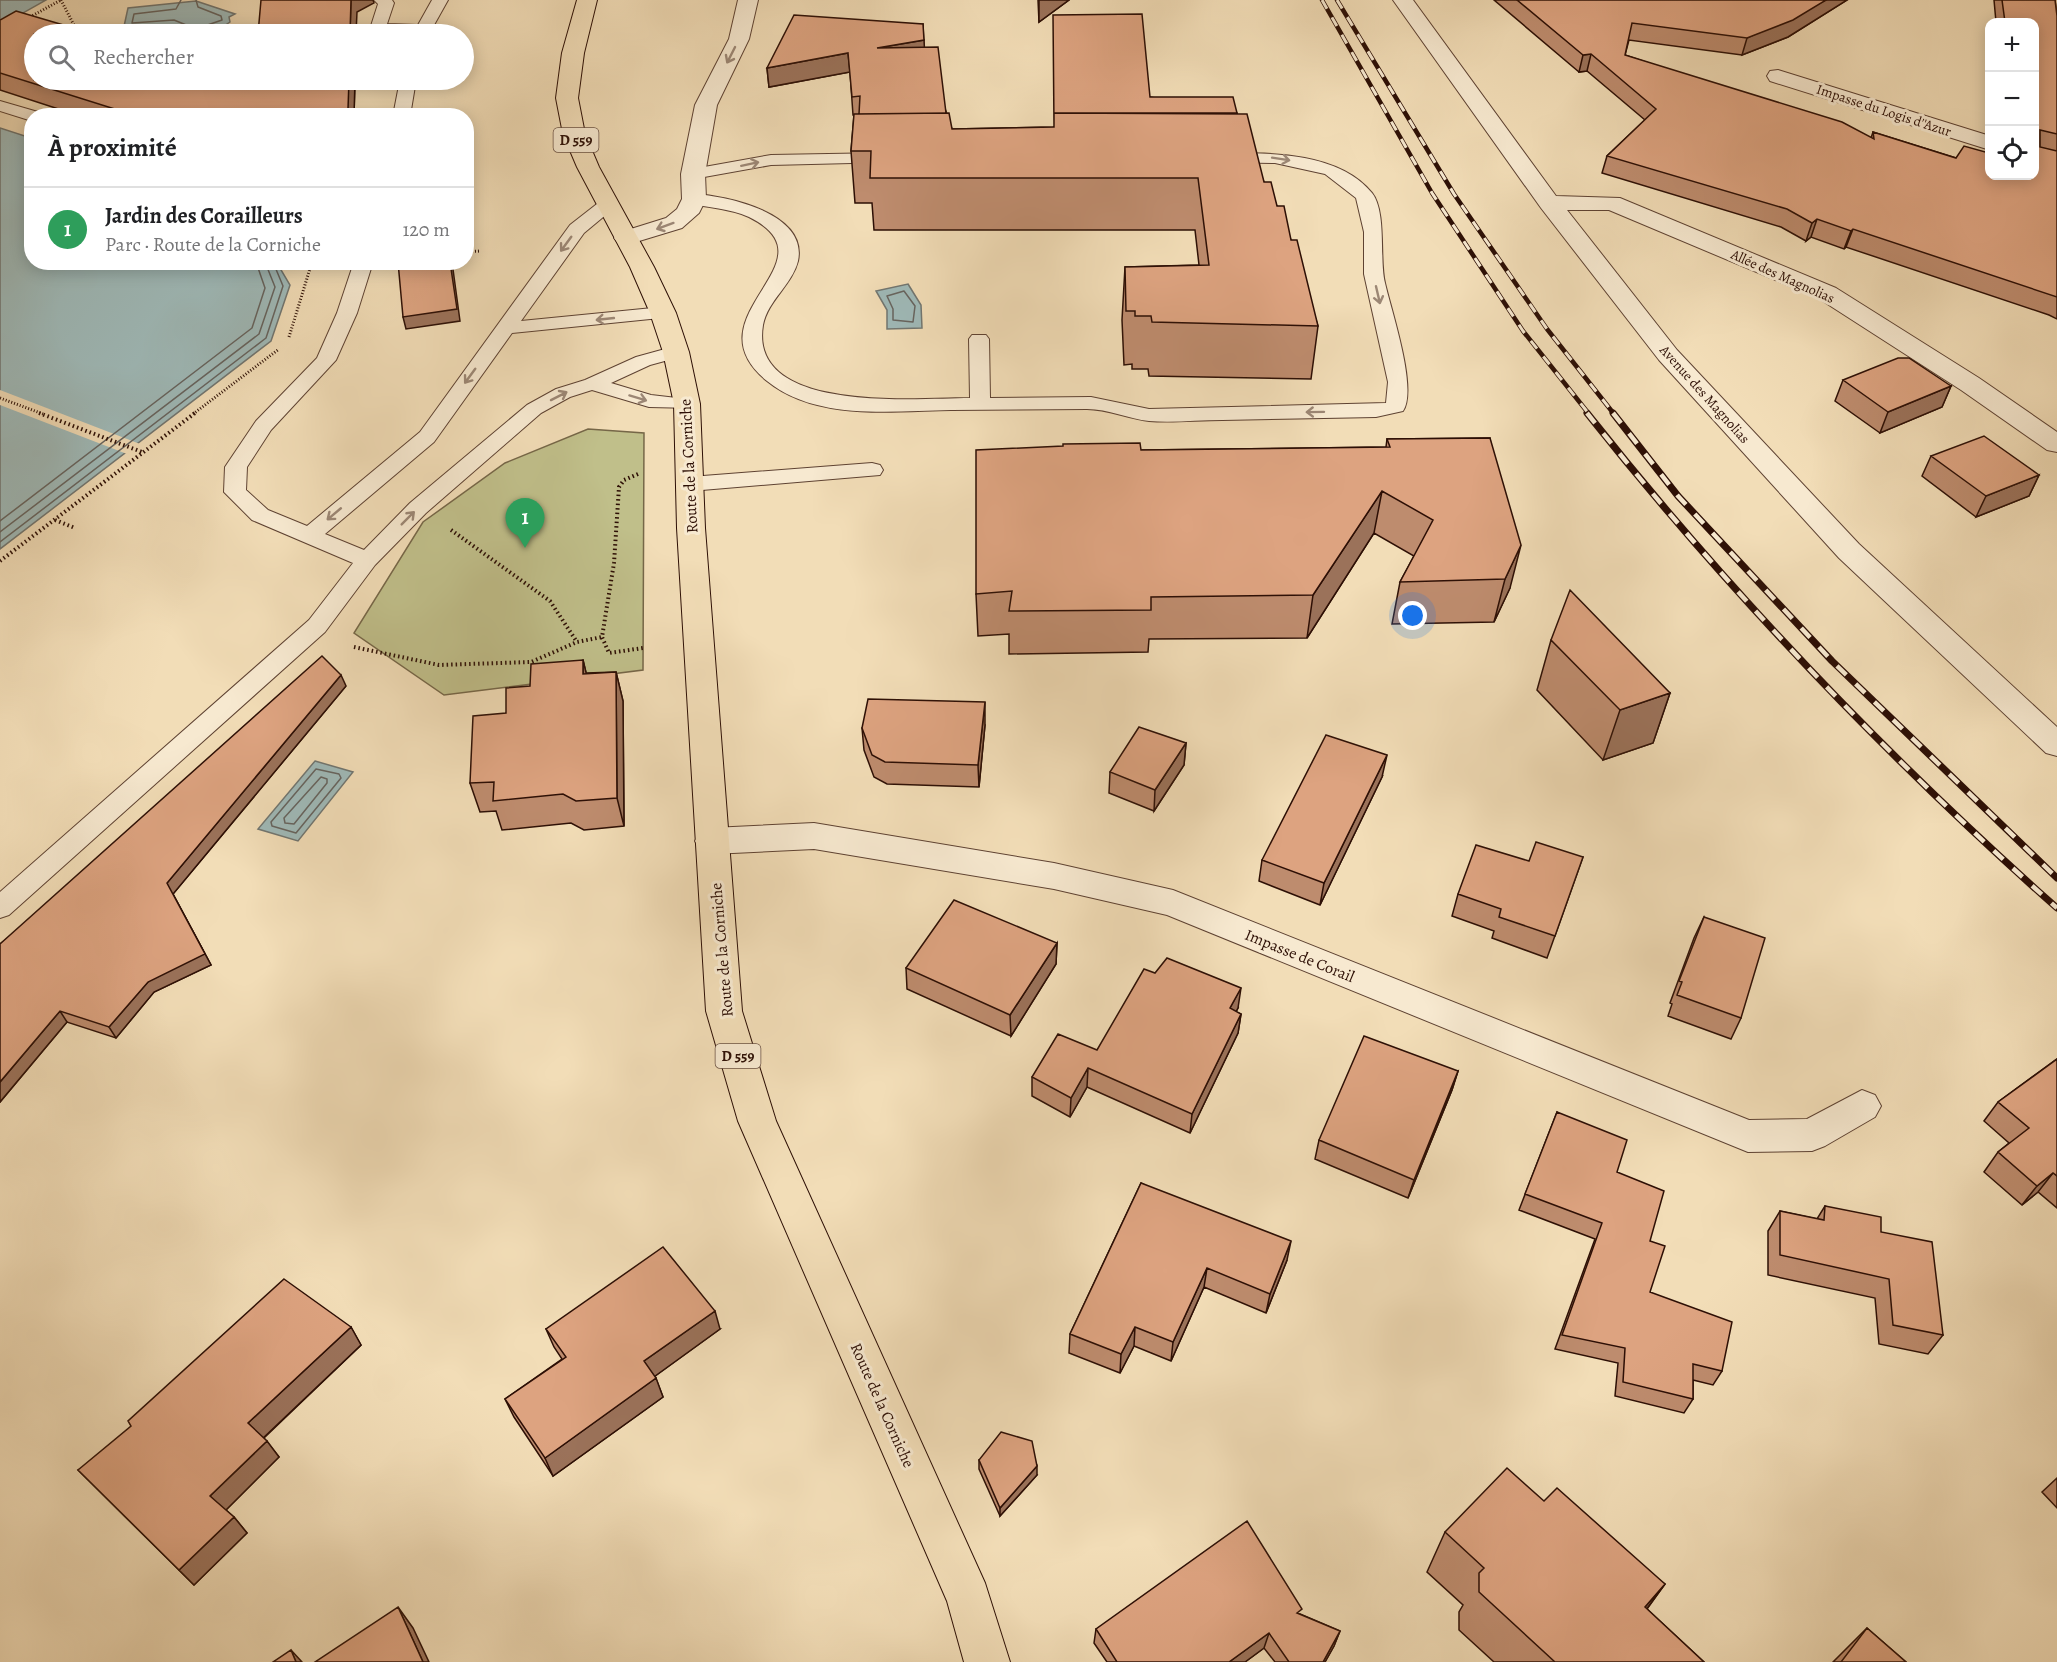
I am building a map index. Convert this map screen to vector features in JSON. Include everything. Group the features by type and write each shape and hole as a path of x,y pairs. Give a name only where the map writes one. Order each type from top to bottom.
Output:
{"main road":[{"name":"D 559","path":"587,0 573,53 567,98 574,134 626,238"},
{"name":"Route de la Corniche","path":"626,238 663,313 676,352 687,404 711,841 724,1011 757,1121 969,1599 987,1662"}],"street":[{"path":"626,238 674,223 687,213 694,199 693,174 706,105 739,39 748,0"},
{"name":"Avenue des Magnolias","path":"1404,0 1549,203 1668,355 1849,551 2057,745"},
{"name":"Impasse du Logis d''Azur","path":"1778,76 1985,142"},
{"name":"Allée des Magnolias","path":"1549,203 1612,203 1827,293 1970,384 2057,444"},
{"name":"Impasse de Corail","path":"711,841 814,836 1054,876 1173,903 1748,1136 1812,1135 1862,1106"}],"lane":[{"path":"380,24 386,3 382,0"},
{"path":"426,24 440,0"},
{"path":"403,108 406,90"},
{"path":"0,106 24,114"},
{"path":"693,174 771,160 900,158"},
{"path":"694,199 717,200 765,219 779,229 789,243 789,259 782,277 764,299 756,316 753,335 757,358 772,378 795,392 828,402 856,405 1091,404 1149,415 1376,411 1396,407 1398,382 1373,274 1372,232 1365,196 1331,170 1275,158 1205,158"},
{"path":"308,537 427,437 577,229 608,204"},
{"path":"361,270 347,313 326,360 263,426 236,467 235,492 260,515 367,560"},
{"path":"504,328 663,313"},
{"path":"979,339 980,404"},
{"path":"0,908 317,626 367,560 418,508 534,410 563,393 592,384 643,361 676,352"},
{"path":"592,384 649,401 687,404"},
{"path":"690,484 872,470"}],"path":[{"path":"20,22 61,0 73,24"},
{"path":"474,251 480,251"},
{"path":"0,561 285,345 290,336 310,270"},
{"path":"0,398 143,452"},
{"path":"638,474 624,480 619,487 614,563 602,637 609,653 643,648"},
{"path":"54,520 75,528"},
{"path":"442,523 550,601 577,642"},
{"path":"306,636 439,665 531,662 577,642 602,637"}],"shaded area":[{"path":"588,429 644,433 643,670 444,695 354,633 423,522 505,463"}],"water":[{"path":"0,0 46,0 0,26"},
{"path":"196,1 235,14 229,17 230,22 227,24 125,24 128,8"},
{"path":"0,128 24,136 24,270 281,270 290,285 271,341 0,549"},
{"path":"908,284 921,305 922,328 887,329 887,310 876,291"},
{"path":"315,761 353,772 298,841 258,829"}],"pier":[{"path":"0,390 140,444 127,454 0,405"}],"building":[{"path":"261,0 351,0 350,24 259,24"},
{"path":"1517,0 1826,0 1793,20 1747,38 1632,23 1625,55 1842,122 1874,139 1873,132 1956,158 1964,146 1985,152 1985,180 2039,180 2039,18 2004,18 2002,0 2055,0 2057,134 2040,130 2040,147 2057,151 2057,297 1853,229 1851,231 1817,219 1812,223 1787,209 1607,156 1656,109 1591,54 1583,55"},
{"path":"16,11 60,24 24,24 24,81 0,73 0,20"},
{"path":"1142,14 1150,97 1233,97 1237,113 1054,113 1054,127 1053,15"},
{"path":"794,15 923,24 924,40 877,48 938,47 946,113 859,114 860,96 852,97 848,53 767,68"},
{"path":"54,90 349,90 348,108 112,108"},
{"path":"949,113 952,129 1054,127 1054,113 1247,114 1264,182 1271,182 1277,206 1284,206 1291,240 1297,240 1318,326 1152,322 1151,316 1135,316 1135,311 1126,311 1125,267 1209,265 1198,178 870,178 871,151 851,151 854,114"},
{"path":"399,270 451,270 457,309 403,317"},
{"path":"1898,358 1909,358 1951,386 1888,412 1843,380"},
{"path":"1984,436 2039,475 1986,496 1931,456"},
{"path":"1490,438 1521,545 1505,579 1400,582 1433,520 1382,491 1313,595 1151,597 1151,610 1009,611 1012,591 976,594 976,450 1063,446 1063,444 1140,443 1141,450 1390,447 1387,439"},
{"path":"1570,590 1670,693 1620,710 1551,640"},
{"path":"322,656 341,675 167,883 205,954 148,982 109,1027 60,1011 0,1082 0,944"},
{"path":"583,660 583,674 616,672 617,798 576,801 563,794 493,801 494,782 470,783 473,716 506,713 506,688 530,686 531,664"},
{"path":"868,699 985,702 978,765 885,762 872,755 862,728"},
{"path":"1139,727 1186,743 1155,790 1110,772"},
{"path":"1326,735 1387,755 1324,883 1262,860"},
{"path":"1536,842 1583,857 1555,936 1499,917 1501,909 1458,894 1476,845 1529,861"},
{"path":"954,900 1057,943 1010,1015 906,968"},
{"path":"1704,917 1765,938 1741,1018 1677,995 1682,982 1679,981"},
{"path":"1167,958 1241,988 1230,1008 1241,1014 1192,1114 1088,1068 1071,1098 1032,1077 1058,1034 1097,1050 1144,969 1155,973"},
{"path":"1364,1036 1458,1071 1414,1180 1319,1140"},
{"path":"2057,1059 2057,1176 2053,1173 2037,1186 1998,1152 2029,1128 1998,1102"},
{"path":"1557,1112 1627,1140 1617,1172 1664,1191 1650,1241 1665,1246 1650,1292 1732,1322 1722,1371 1693,1364 1693,1399 1623,1382 1625,1348 1562,1335 1602,1223 1525,1194"},
{"path":"1141,1183 1291,1241 1270,1294 1207,1268 1173,1342 1135,1327 1121,1354 1070,1334"},
{"path":"1825,1206 1881,1217 1881,1232 1932,1242 1943,1335 1893,1325 1889,1279 1780,1255 1780,1211 1824,1220"},
{"path":"663,1247 715,1311 644,1361 656,1378 545,1458 505,1399 566,1357 546,1329"},
{"path":"284,1279 351,1327 248,1423 267,1441 210,1496 234,1517 179,1570 78,1470 131,1426 128,1421"},
{"path":"1001,1432 1032,1441 1037,1466 1000,1508 979,1460"},
{"path":"1507,1468 1544,1501 1557,1488 1665,1584 1645,1607 1704,1662 1555,1662 1479,1592 1479,1573 1484,1568 1445,1532"},
{"path":"1247,1521 1302,1609 1297,1613 1340,1631 1323,1662 1289,1662 1269,1633 1229,1662 1117,1662 1096,1629"},
{"path":"398,1607 423,1662 315,1662"},
{"path":"1867,1628 1906,1662 1841,1662"},
{"path":"291,1650 296,1662 273,1662"}],"railway":[{"path":"1322,0 1432,193 1523,331 1589,414"},
{"path":"1337,0 1454,194 1547,329 1614,414"},
{"path":"1587,413 1696,544 1811,671 1932,792 2057,908"},
{"path":"1613,413 1678,496 1832,661 2057,878"}],"place":[{"name":"Jardin des Corailleurs","path":"525,548"}]}
